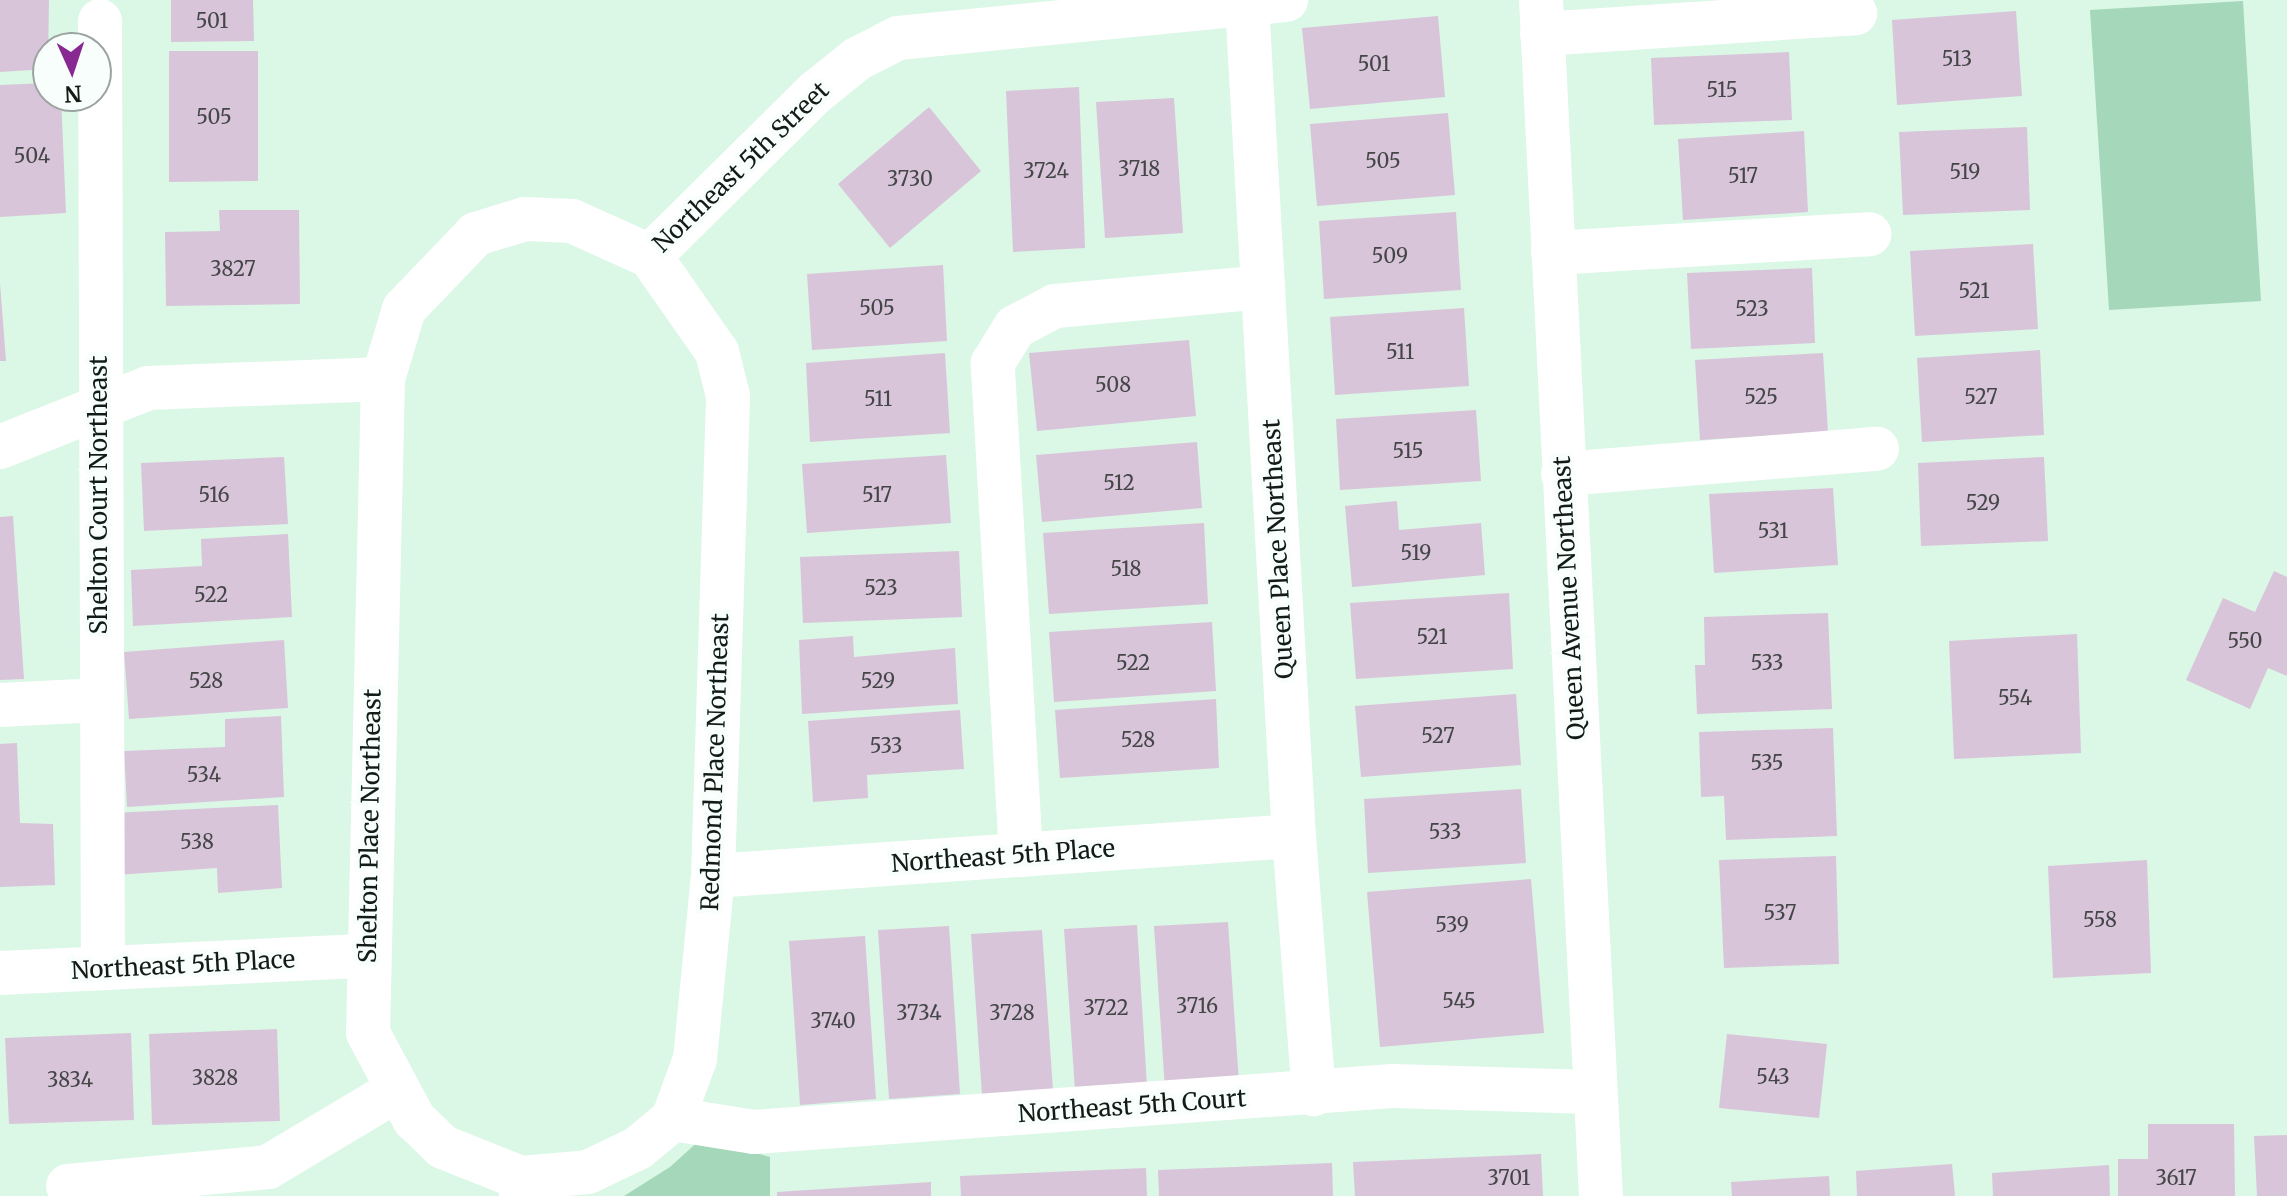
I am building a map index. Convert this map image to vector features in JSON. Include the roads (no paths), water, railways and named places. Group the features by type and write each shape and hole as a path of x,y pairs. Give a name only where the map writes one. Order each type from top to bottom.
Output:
{"street":[{"name":"Northeast 5th Street","path":"383,379 404,309 476,234 525,219 572,221 650,256 816,92 857,59 898,38 1266,2"},
{"name":"Queen Place Northeast","path":"1266,2 1263,287 1294,836 1314,1094"},
{"path":"1542,17 1855,13"},
{"name":"Queen Avenue Northeast","path":"1542,17 1592,1092 1601,1196"},
{"name":"Shelton Court Northeast","path":"100,21 97,407 103,968"},
{"path":"1553,253 1869,234"},
{"name":"Redmond Place Northeast","path":"650,256 717,352 728,396 713,876 695,1059 673,1119"},
{"path":"1021,855 993,363 1015,327 1055,306 1263,287"},
{"path":"0,447 148,388 204,382 383,379"},
{"name":"Shelton Place Northeast","path":"383,379 366,956 368,1033 414,1119 443,1147 521,1187"},
{"path":"1563,474 1877,449"},
{"path":"0,705 100,700"},
{"name":"Northeast 5th Place","path":"713,876 1294,836"},
{"name":"Northeast 5th Place","path":"0,973 366,956"},
{"name":"Northeast 5th Court","path":"673,1119 754,1132 1392,1086 1592,1092"},
{"path":"68,1186 268,1167 397,1090"},
{"path":"521,1187 588,1172 638,1148 673,1119"}]}
